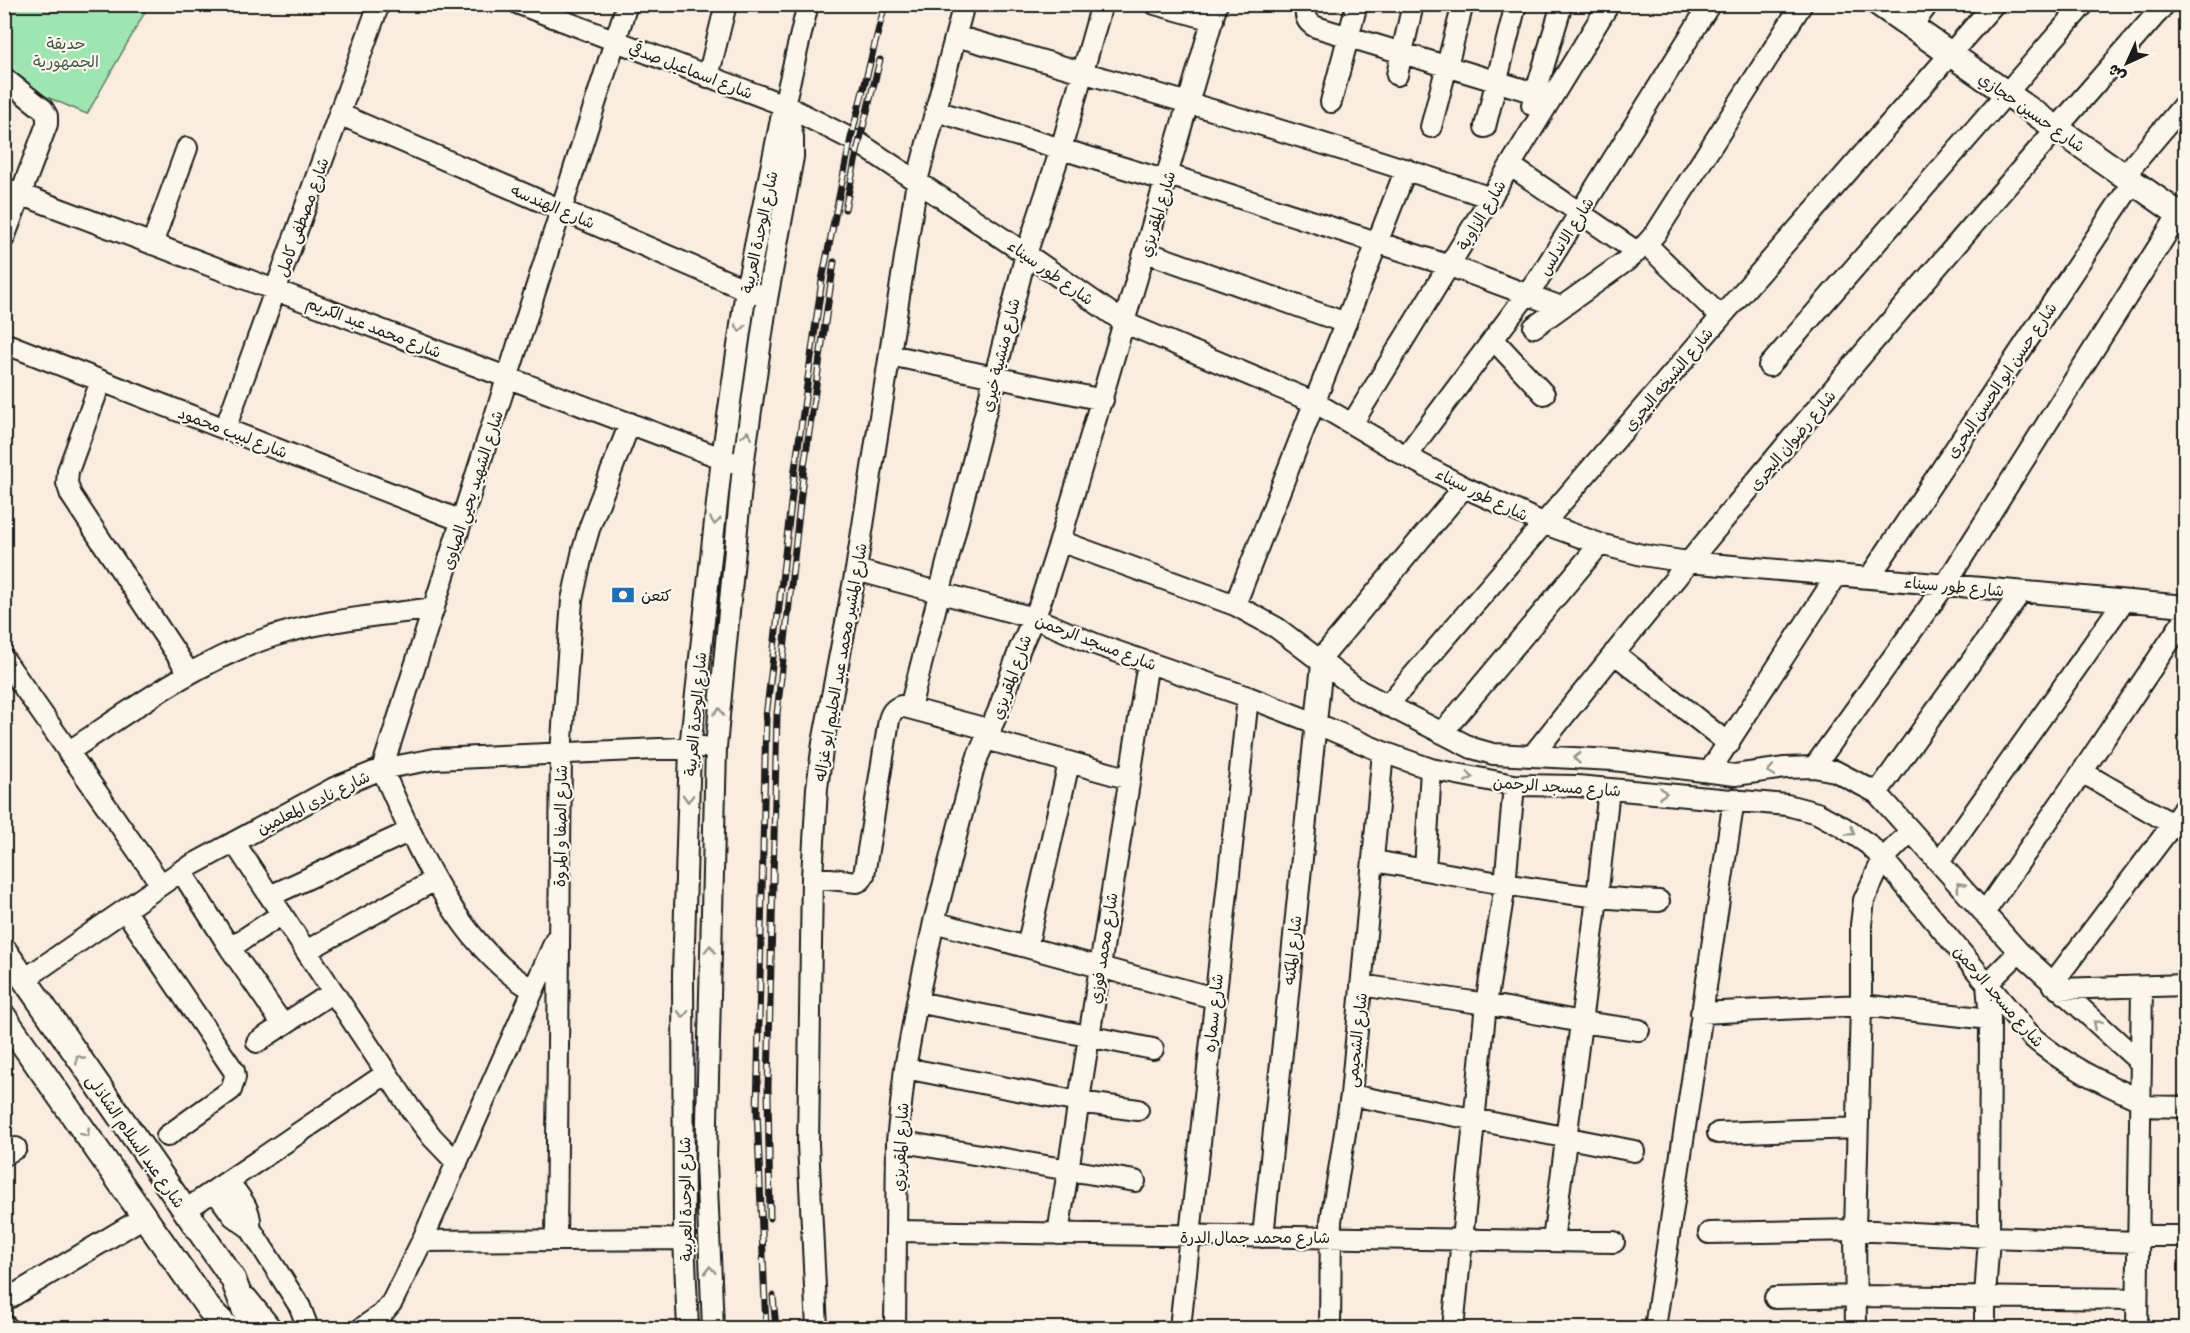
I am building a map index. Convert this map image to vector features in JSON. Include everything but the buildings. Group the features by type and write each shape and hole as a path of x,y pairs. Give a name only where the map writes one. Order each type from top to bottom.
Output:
{"main road":[{"name":"شارع حسين حجازي","path":"1879,4 2182,217"},
{"name":"شارع عبد السلام الشاذلى","path":"4,950 233,1279 245,1311 268,1328"},
{"path":"4,1017 214,1319 228,1329"}],"street":[{"name":"شارع مصطفى كامل","path":"225,429 379,4"},
{"name":"شارع اسماعيل صدقي","path":"519,4 784,105 859,143"},
{"name":"شارع الشهيد يحيي الصاوى","path":"382,769 627,4"},
{"path":"708,77 726,4"},
{"name":"شارع الوحدة العربية","path":"688,1329 684,1239 683,974 690,748 722,458 746,290 784,105 808,4"},
{"name":"شارع المشير محمد عبد الحليم ابو غزاله","path":"817,1329 808,1144 812,877 817,788 823,743 856,570 917,181 964,4"},
{"name":"شارع منشية خيرى","path":"910,708 1026,254 1061,149 1102,4"},
{"path":"1155,4 1215,12"},
{"path":"1332,102 1357,4"},
{"path":"1397,75 1413,4"},
{"path":"1431,127 1463,4"},
{"path":"1485,127 1516,4"},
{"path":"1562,4 1513,162 1580,214 1642,248 1721,317"},
{"name":"شارع الزاوية","path":"1352,424 1609,4"},
{"name":"شارع الاندلس","path":"1407,456 1528,294 1710,4"},
{"path":"1534,327 1642,248 1664,220 1802,4"},
{"path":"1911,27 1928,4"},
{"name":"شارع الشيخه البحرى","path":"1387,706 1994,4"},
{"path":"1769,366 2084,4"},
{"name":"شارع رضوان البحرى","path":"1532,756 1688,562 2165,4"},
{"path":"1306,8 1306,18 1310,24 1535,93"},
{"name":"شارع المقريزي","path":"895,1329 897,1141 905,1068 934,922 972,774 1020,648 1034,618 1060,541 1215,12"},
{"path":"956,36 1190,103 1491,198"},
{"path":"4,78 43,109 47,116 45,132 13,192 4,238"},
{"name":"شارع حسن ابو الحسن البحرى","path":"1869,578 2128,179 2186,102"},
{"name":"شارع الوحدة العربية","path":"713,1329 706,1162 716,747 743,466 767,299 793,157 793,137 784,105"},
{"path":"936,111 1061,149 1168,178 1377,243 1450,266 1561,307"},
{"name":"شارع الهندسه","path":"339,114 767,299"},
{"name":"شارع طور سيناء","path":"859,143 1125,323 1316,403 1464,487 1545,524 1600,544 1642,555 1688,562 2186,606"},
{"path":"152,244 187,148"},
{"path":"1235,606 1406,170"},
{"name":"شارع محمد عبد الكريم","path":"13,192 743,466"},
{"path":"1814,767 1945,585 2182,217"},
{"path":"1146,252 1346,322"},
{"path":"1493,339 1544,394"},
{"name":"شارع لبيب محمود","path":"4,343 462,521"},
{"path":"890,355 1102,400"},
{"path":"101,381 68,471 67,483 71,495 189,673"},
{"name":"شارع الصفا و المروة","path":"556,1239 561,754 572,600 590,526 630,423"},
{"path":"1320,662 1464,487"},
{"name":"شارع مسجد الرحمن","path":"1060,541 1235,606 1277,628 1360,691 1472,748 1532,756 1614,760 1735,775 1785,768 1814,767 1835,771 1877,793 2019,952 2141,1063"},
{"path":"1442,733 1600,544"},
{"name":"شارع مسجد الرحمن","path":"856,570 1034,618 1076,636 1248,697 1431,769 1514,785 1545,784 1734,799 1787,805 1817,813 1868,844 1883,859 2031,1036 2052,1054 2140,1103"},
{"path":"1709,772 1837,575"},
{"path":"1877,793 2021,592"},
{"path":"1939,862 2123,602"},
{"path":"68,752 189,673 226,654 263,639 302,628 434,608"},
{"path":"1984,913 2186,617"},
{"path":"1614,653 1729,744"},
{"path":"4,659 160,884"},
{"name":"شارع محمد فوزي","path":"1058,1234 1148,662"},
{"name":"شارع المكنه","path":"1263,1237 1320,662"},
{"name":"شارع سماره","path":"1180,1329 1248,697"},
{"path":"812,877 857,882 864,875 891,713 901,706 1070,763 1130,779"},
{"name":"شارع نادى المعلمين","path":"28,983 160,884 185,875 234,842 334,788 382,769 435,759 716,747"},
{"name":"شارع الشحيمى","path":"1330,1329 1330,1238 1351,1095 1383,752"},
{"path":"1027,947 1070,763"},
{"path":"382,769 435,880 479,945 503,970 533,990"},
{"path":"1425,870 1431,769"},
{"path":"2082,772 2180,828"},
{"path":"1454,1329 1486,1004 1505,885 1514,785"},
{"path":"1553,1241 1609,789"},
{"path":"1655,1329 1734,799"},
{"path":"2055,987 2180,828 2186,805"},
{"path":"270,896 410,831"},
{"path":"1856,1329 1855,1230 1861,925 1864,900 1883,859 1911,831"},
{"path":"234,842 410,1108 432,1137 457,1163"},
{"path":"1374,861 1505,885 1597,898 1659,901"},
{"path":"28,983 131,919 185,875 230,948 283,1025"},
{"path":"306,951 435,880"},
{"path":"230,948 282,914"},
{"path":"131,919 234,1071 235,1077 231,1089 167,1136"},
{"path":"934,922 1215,999"},
{"path":"362,1329 382,1314 392,1302 422,1241 559,931"},
{"path":"1985,1329 1989,1237 1990,1019 1986,984 2019,952"},
{"path":"683,974 709,976"},
{"path":"1361,985 1639,1030"},
{"path":"2055,987 2186,985"},
{"path":"2137,1329 2142,987"},
{"path":"257,1042 333,992"},
{"path":"917,1002 1153,1049"},
{"path":"1701,1013 1861,1005 1990,1019"},
{"path":"905,1068 1079,1102 1138,1110"},
{"path":"184,1211 387,1073"},
{"path":"1351,1095 1634,1150"},
{"path":"2140,1103 2186,1107"},
{"path":"1718,1132 1857,1128"},
{"path":"897,1141 1135,1181"},
{"path":"222,1186 247,1207 251,1218 250,1227 300,1307 308,1329"},
{"path":"4,1301 144,1217"},
{"path":"1709,1233 1855,1230 1989,1237 2138,1239 2186,1236"},
{"name":"شارع محمد جمال الدرة","path":"896,1231 1614,1242"},
{"path":"422,1241 684,1239"},
{"path":"1775,1298 1856,1296 2137,1299"},
{"path":"4,1324 8,1329"}],"green space":[{"name":"حديقة الجمهورية","path":"4,5 149,5 87,114 28,89 5,70"}],"railway":[{"path":"766,1328 757,1110 766,717 795,469 822,280 851,138 885,4"},
{"path":"845,209 880,60"},
{"path":"770,1218 768,1087 777,714 804,467 834,262"},
{"path":"773,1296 776,1328"}],"place":[{"name":"كتعن","path":"623,595"}]}
